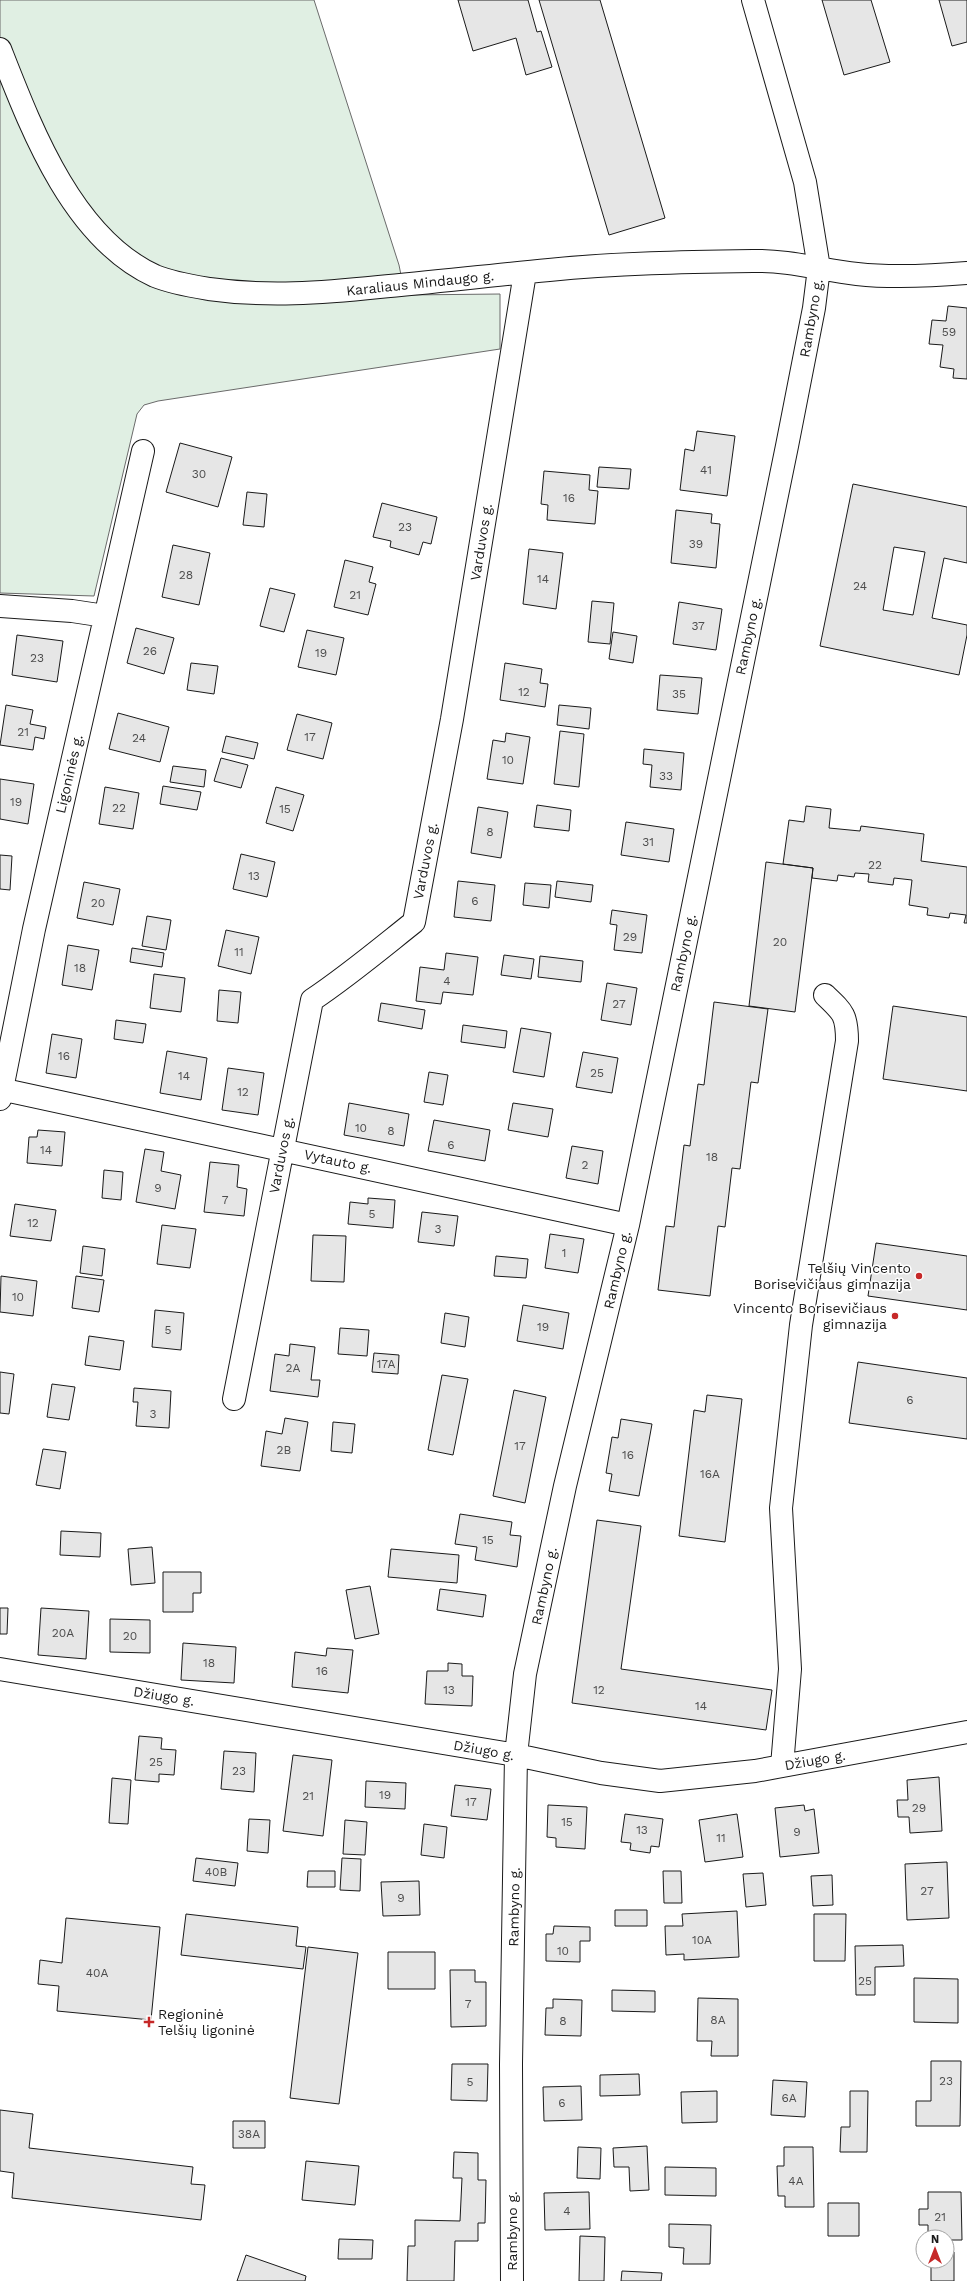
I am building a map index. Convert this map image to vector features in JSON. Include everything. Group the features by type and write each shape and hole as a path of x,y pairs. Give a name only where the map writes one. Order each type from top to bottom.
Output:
{"street":[{"name":"Rambyno g.","path":"512,2281 511,2064 516,1755 524,1674 565,1486 628,1225 787,446 814,308 819,268 805,182 753,0"},
{"name":"Karaliaus Mindaugo g.","path":"0,49 27,117 62,185 80,211 119,251 136,265 156,276 183,285 238,293 300,295 629,263 767,260 859,274 938,275 967,273"},
{"name":"Varduvos g.","path":"234,1399 312,1000 349,975 380,948 414,922 452,719 525,272"},
{"name":"Ligoninės g.","path":"1,1093 34,929 143,450"},
{"path":"0,606 72,611 105,616"},
{"path":"782,1766 790,1669 781,1508 801,1326 847,1041 847,1022 840,1009 824,995"},
{"name":"Vytauto g.","path":"1,1093 282,1149 628,1225"},
{"name":"Džiugo g.","path":"0,1669 516,1755 601,1773 660,1781 704,1778 782,1766 967,1732"}],"green space":[{"path":"0,0 314,0 399,265 405,295 500,294 500,349 158,401 144,405 137,414 94,596 0,593"}],"building":[{"path":"458,0 528,0 537,32 541,31 552,67 526,75 516,38 473,51"},
{"path":"539,0 600,0 665,218 609,235"},
{"path":"822,0 871,0 890,62 844,75"},
{"path":"939,0 967,0 967,42 952,46"},
{"path":"948,306 967,308 967,379 953,378 954,369 940,367 943,345 929,344 932,320 946,321"},
{"path":"697,431 735,436 727,496 680,490 685,449 694,451"},
{"path":"180,443 232,457 218,507 166,492"},
{"path":"599,467 631,469 629,489 597,487"},
{"path":"544,471 590,475 589,490 598,491 595,524 547,520 548,505 541,504"},
{"path":"853,484 967,507 967,563 944,558 932,618 967,625 967,635 959,675 820,646","holes":["894,547 925,552 913,615 883,610"]},
{"path":"247,492 267,494 264,527 243,525"},
{"path":"382,503 437,517 431,544 423,542 419,555 390,547 391,541 373,537"},
{"path":"676,510 712,514 711,523 720,524 716,568 671,563"},
{"path":"173,545 210,553 199,605 162,597"},
{"path":"529,549 563,553 556,609 523,604"},
{"path":"345,560 373,567 369,582 376,584 368,615 334,607"},
{"path":"270,588 295,594 284,632 260,626"},
{"path":"592,601 614,603 610,644 588,642"},
{"path":"679,602 722,609 716,650 673,644"},
{"path":"136,628 174,638 164,674 127,663"},
{"path":"307,630 344,638 336,675 298,667"},
{"path":"613,632 637,636 633,663 609,659"},
{"path":"17,635 63,641 57,682 12,675"},
{"path":"191,663 218,666 214,694 187,690"},
{"path":"505,663 542,669 540,683 548,684 545,707 500,700"},
{"path":"660,675 702,678 698,714 657,710"},
{"path":"6,705 33,710 30,724 46,727 44,739 35,737 33,750 0,745"},
{"path":"559,705 591,708 589,729 557,725"},
{"path":"118,713 169,727 160,762 109,749"},
{"path":"297,714 332,723 323,759 287,750"},
{"path":"560,731 584,734 579,787 554,784"},
{"path":"506,733 530,737 523,784 487,779 493,740 505,742"},
{"path":"226,736 258,743 254,759 222,752"},
{"path":"644,749 684,753 681,790 650,787 652,765 643,764"},
{"path":"221,758 248,765 241,788 214,781"},
{"path":"173,766 206,770 204,787 170,782"},
{"path":"0,779 34,784 28,824 0,819"},
{"path":"163,786 201,792 197,810 160,804"},
{"path":"105,787 139,793 133,829 99,824"},
{"path":"276,787 304,795 293,831 266,823"},
{"path":"537,805 571,810 569,831 534,827"},
{"path":"806,806 831,809 829,828 860,831 861,826 924,834 921,861 967,867 967,923 964,923 966,915 950,913 949,918 927,915 928,908 909,905 912,880 894,878 893,885 868,882 869,874 855,873 854,877 838,875 837,881 812,878 813,868 783,864 789,820 804,822"},
{"path":"478,807 508,812 501,858 471,853"},
{"path":"626,822 674,829 669,862 621,855"},
{"path":"241,854 275,862 267,897 233,889"},
{"path":"0,855 12,856 10,890 0,889"},
{"path":"766,862 813,868 795,1012 749,1006"},
{"path":"458,881 495,885 491,921 454,917"},
{"path":"557,881 593,885 591,902 555,897"},
{"path":"84,882 120,889 113,925 77,918"},
{"path":"525,883 551,885 549,908 523,905"},
{"path":"612,910 647,915 642,953 614,950 617,925 610,924"},
{"path":"147,916 171,920 166,950 142,946"},
{"path":"226,930 259,937 251,974 218,966"},
{"path":"68,945 99,950 92,990 62,985"},
{"path":"132,948 164,953 162,967 130,962"},
{"path":"446,953 478,957 473,995 443,992 441,1004 416,1001 420,967 444,970"},
{"path":"504,955 534,959 531,979 501,975"},
{"path":"540,956 583,961 581,982 538,977"},
{"path":"154,974 185,978 181,1012 150,1008"},
{"path":"607,983 637,988 631,1025 601,1020"},
{"path":"219,990 241,992 238,1023 217,1021"},
{"path":"714,1002 768,1009 758,1083 751,1082 740,1169 732,1168 725,1227 718,1226 710,1296 658,1290 666,1226 674,1227 684,1145 690,1146 698,1084 704,1085"},
{"path":"381,1003 425,1010 422,1029 378,1021"},
{"path":"893,1006 967,1017 967,1091 883,1079"},
{"path":"116,1020 146,1024 143,1043 114,1039"},
{"path":"463,1025 507,1031 505,1048 461,1042"},
{"path":"521,1028 551,1033 544,1077 513,1072"},
{"path":"52,1034 82,1039 76,1078 46,1073"},
{"path":"167,1051 207,1058 201,1100 160,1093"},
{"path":"583,1052 618,1058 612,1093 576,1087"},
{"path":"228,1068 264,1073 258,1115 222,1110"},
{"path":"429,1072 448,1075 443,1105 424,1102"},
{"path":"349,1103 409,1114 404,1146 344,1135"},
{"path":"513,1103 553,1109 548,1137 508,1130"},
{"path":"434,1120 490,1130 485,1161 428,1151"},
{"path":"38,1130 65,1132 62,1166 27,1163 29,1137 37,1137"},
{"path":"572,1146 603,1151 598,1184 566,1178"},
{"path":"145,1149 164,1152 161,1171 181,1175 175,1209 136,1202"},
{"path":"210,1162 239,1165 237,1187 247,1189 244,1216 204,1212"},
{"path":"104,1170 123,1172 121,1200 102,1198"},
{"path":"368,1198 395,1200 393,1228 348,1224 350,1202 368,1204"},
{"path":"15,1204 56,1210 51,1241 10,1236"},
{"path":"422,1212 458,1216 454,1246 418,1242"},
{"path":"162,1225 196,1229 190,1268 157,1264"},
{"path":"550,1234 584,1239 578,1273 545,1268"},
{"path":"313,1235 346,1236 344,1282 311,1281"},
{"name":"Telšių Vincento Borisevičiaus gimnazija","path":"876,1243 967,1256 967,1310 868,1296"},
{"path":"83,1246 105,1249 102,1276 80,1273"},
{"path":"496,1256 528,1259 526,1278 494,1276"},
{"path":"1,1276 37,1281 33,1316 0,1312"},
{"path":"76,1276 104,1280 99,1312 72,1308"},
{"path":"523,1305 569,1313 563,1349 517,1341"},
{"path":"155,1310 184,1313 181,1350 152,1347"},
{"path":"445,1313 469,1317 465,1347 441,1343"},
{"path":"340,1328 369,1330 367,1356 338,1354"},
{"path":"89,1336 124,1341 120,1370 85,1365"},
{"path":"290,1344 315,1347 311,1380 320,1380 318,1397 270,1391 275,1354 289,1356"},
{"path":"374,1353 399,1355 398,1374 372,1372"},
{"path":"858,1362 967,1378 967,1439 849,1423"},
{"path":"0,1372 14,1374 9,1414 0,1413"},
{"path":"442,1375 468,1379 453,1455 428,1450"},
{"path":"52,1384 75,1387 69,1420 47,1417"},
{"path":"134,1388 171,1391 169,1428 136,1426 138,1402 133,1402"},
{"path":"514,1390 546,1397 525,1503 493,1496"},
{"path":"707,1395 742,1399 725,1542 679,1536 694,1410 705,1412"},
{"path":"285,1418 308,1422 300,1471 261,1466 266,1431 282,1434"},
{"path":"621,1419 652,1424 639,1496 609,1491 612,1474 606,1473 612,1437 618,1438"},
{"path":"333,1422 355,1424 352,1453 331,1451"},
{"path":"43,1449 66,1452 60,1489 36,1485"},
{"path":"460,1514 512,1522 510,1535 521,1536 517,1567 475,1560 477,1547 455,1544"},
{"path":"597,1520 641,1526 621,1669 772,1690 766,1730 572,1703"},
{"path":"61,1531 101,1533 100,1557 60,1555"},
{"path":"152,1547 155,1583 131,1585 128,1549"},
{"path":"391,1549 459,1555 457,1583 388,1577"},
{"path":"163,1572 201,1572 201,1593 193,1593 193,1612 163,1612"},
{"path":"370,1586 379,1634 355,1639 346,1590"},
{"path":"440,1589 486,1595 483,1617 437,1610"},
{"path":"0,1608 8,1608 7,1634 0,1634"},
{"path":"41,1608 89,1611 86,1659 38,1655"},
{"path":"110,1619 150,1620 150,1653 110,1652"},
{"path":"183,1643 236,1647 234,1683 181,1680"},
{"path":"327,1648 353,1650 348,1693 292,1687 295,1652 326,1656"},
{"path":"448,1663 462,1664 462,1676 473,1676 472,1706 425,1704 427,1671 448,1671"},
{"path":"139,1736 162,1738 161,1749 176,1750 174,1775 159,1774 159,1782 135,1780"},
{"path":"224,1751 256,1753 254,1792 221,1789"},
{"path":"293,1755 332,1760 323,1836 283,1831"},
{"path":"939,1777 942,1831 910,1833 909,1817 898,1817 897,1800 908,1800 907,1780"},
{"path":"112,1778 131,1780 128,1824 109,1823"},
{"path":"366,1781 406,1783 405,1809 365,1807"},
{"path":"455,1785 491,1789 487,1820 451,1816"},
{"path":"548,1805 587,1807 585,1849 556,1847 556,1838 547,1837"},
{"path":"804,1805 805,1811 814,1809 819,1853 780,1857 775,1808"},
{"path":"625,1814 663,1819 659,1847 651,1846 650,1853 630,1850 631,1843 621,1842"},
{"path":"737,1814 743,1857 705,1862 699,1820"},
{"path":"249,1819 270,1820 268,1853 247,1851"},
{"path":"345,1820 367,1822 365,1855 343,1854"},
{"path":"424,1824 447,1827 444,1858 421,1855"},
{"path":"196,1858 238,1863 235,1886 193,1881"},
{"path":"342,1858 361,1859 360,1891 340,1890"},
{"path":"947,1862 949,1918 907,1920 905,1864"},
{"path":"308,1871 335,1871 335,1887 307,1887"},
{"path":"663,1871 681,1871 682,1903 664,1903"},
{"path":"763,1873 766,1905 746,1907 743,1874"},
{"path":"832,1875 833,1905 813,1906 811,1876"},
{"path":"419,1881 420,1915 383,1916 381,1882"},
{"path":"615,1910 647,1910 647,1926 615,1926"},
{"path":"737,1911 739,1957 684,1960 684,1954 666,1955 665,1926 683,1926 682,1914"},
{"path":"186,1914 298,1927 296,1946 306,1947 303,1969 181,1955"},
{"path":"814,1914 846,1914 845,1961 814,1961"},
{"path":"66,1918 160,1927 151,2020 57,2011 59,1986 38,1984 40,1960 62,1963"},
{"path":"554,1926 590,1927 590,1941 580,1941 580,1962 546,1961 546,1934 553,1934"},
{"path":"903,1945 904,1966 875,1967 875,1995 856,1995 855,1946"},
{"path":"308,1947 358,1953 339,2104 290,2098"},
{"path":"388,1952 435,1952 435,1989 388,1989"},
{"path":"450,1970 475,1970 475,1982 486,1982 486,2026 451,2027"},
{"path":"914,1978 958,1979 958,2023 914,2022"},
{"path":"612,1990 655,1991 655,2012 612,2011"},
{"path":"698,1998 738,1999 738,2056 711,2056 712,2041 697,2041"},
{"path":"553,1999 582,2000 581,2036 545,2035 546,2008 553,2008"},
{"path":"931,2061 961,2061 960,2126 916,2126 916,2101 931,2101"},
{"path":"452,2064 488,2064 487,2101 451,2100"},
{"path":"639,2074 640,2095 600,2096 600,2075"},
{"path":"773,2080 807,2082 805,2117 771,2115"},
{"path":"581,2086 582,2120 544,2121 543,2087"},
{"path":"717,2091 717,2122 682,2123 681,2092"},
{"path":"850,2091 868,2091 867,2152 840,2152 841,2127 850,2127"},
{"path":"0,2110 33,2114 29,2148 193,2167 191,2184 205,2185 201,2220 12,2198 14,2173 0,2171"},
{"path":"233,2121 265,2121 265,2148 233,2148"},
{"path":"647,2146 649,2190 630,2191 629,2167 614,2167 613,2148"},
{"path":"578,2147 601,2148 600,2179 577,2178"},
{"path":"784,2147 813,2147 814,2207 785,2207 785,2196 778,2196 777,2166 784,2166"},
{"path":"454,2152 478,2153 478,2180 486,2180 485,2223 478,2223 478,2241 455,2241 454,2281 407,2281 408,2246 415,2246 415,2220 460,2221 462,2178 453,2178"},
{"path":"306,2161 359,2166 355,2205 302,2200"},
{"path":"665,2167 716,2168 716,2196 665,2195"},
{"path":"589,2192 590,2229 545,2230 544,2193"},
{"path":"928,2192 961,2192 962,2240 955,2240 955,2229 928,2229 928,2225 919,2225 919,2209 928,2209"},
{"path":"828,2203 859,2203 859,2236 828,2236"},
{"path":"669,2224 711,2225 710,2264 683,2264 684,2248 669,2247"},
{"path":"580,2236 605,2237 604,2281 579,2281"},
{"path":"339,2239 373,2240 372,2259 338,2259"},
{"path":"246,2255 306,2276 305,2281 237,2281"},
{"path":"931,2269 954,2269 954,2281 931,2281"},
{"path":"622,2271 662,2273 661,2281 621,2281"}],"place":[{"name":"Telšių Vincento Borisevičiaus gimnazija","path":"919,1276"},
{"name":"Vincento Borisevičiaus gimnazija","path":"895,1316"},
{"name":"Regioninė Telšių ligoninė","path":"149,2022"}]}
